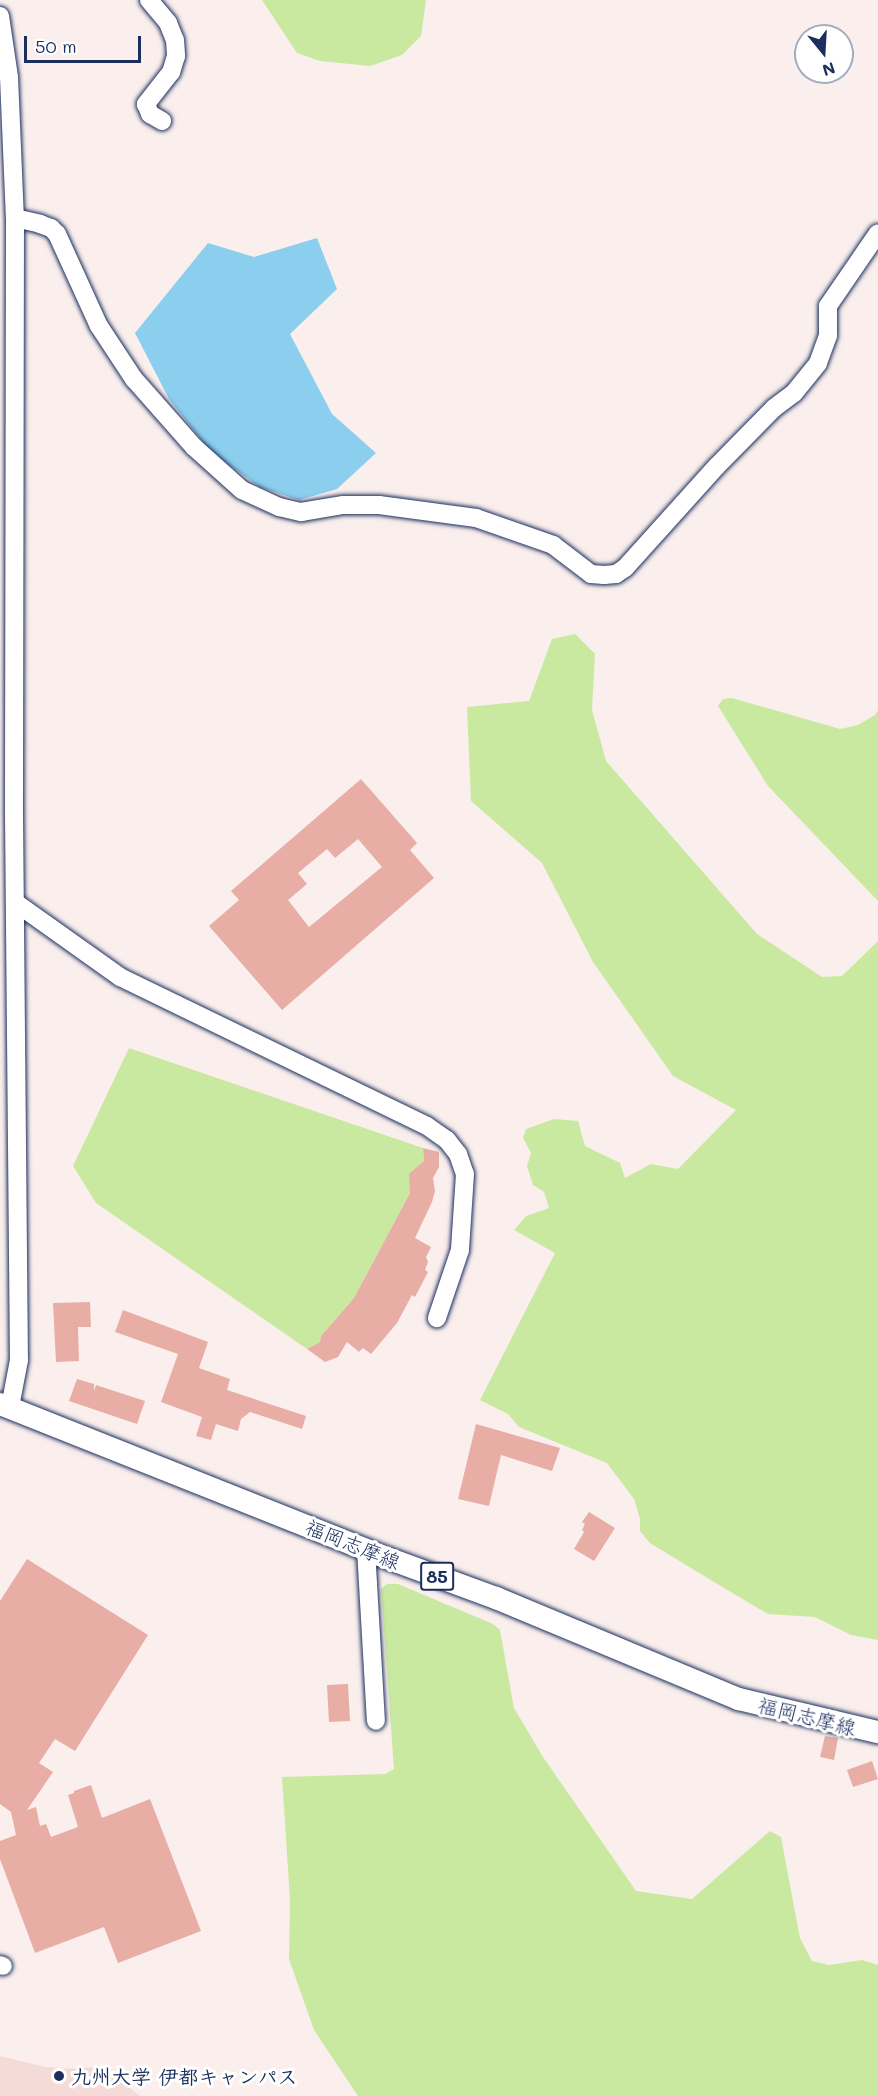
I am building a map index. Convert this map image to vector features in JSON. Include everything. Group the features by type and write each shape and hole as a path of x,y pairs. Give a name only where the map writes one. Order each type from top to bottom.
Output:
{"main road":[{"name":"福岡志摩線","path":"5,1405 366,1549 496,1598 739,1699 878,1732"}],"street":[{"path":"149,0 168,24 175,40 176,56 171,72 146,104 150,114 162,121"},
{"path":"0,16 9,76 15,218 7,476 16,903 19,1360 5,1405"},
{"path":"15,218 51,228 57,234 99,326 134,379 194,447 242,490 279,507 302,512 342,505 379,505 476,518 553,545 591,574 604,575 616,574 625,568 702,482 774,408 794,393 818,363 828,335 828,306 878,233"},
{"path":"16,903 120,977 427,1126 447,1140 458,1154 465,1174 460,1250 436,1318"},
{"path":"366,1549 376,1721"}],"shaded area":[{"name":"九州大学 伊都キャンパス","path":"0,2056 45,2067 79,2069 91,2067 124,2079 125,2084 140,2096 0,2096"}],"green space":[{"path":"262,0 426,0 421,36 402,55 370,66 320,61 297,53"},
{"path":"575,634 595,654 592,710 606,761 757,934 822,977 842,976 878,941 878,1640 851,1635 815,1617 768,1614 709,1579 650,1543 640,1531 640,1519 634,1499 607,1463 519,1427 508,1414 480,1400 555,1253 514,1230 526,1216 549,1208 544,1192 533,1185 527,1166 531,1153 523,1138 526,1129 554,1119 578,1121 585,1146 620,1163 625,1178 651,1164 678,1169 736,1110 673,1076 593,962 542,863 471,801 467,707 529,701 552,639"},
{"path":"732,698 840,729 858,725 875,715 878,710 878,901 768,786 718,706 723,699"},
{"path":"129,1048 423,1148 424,1161 410,1175 410,1193 354,1298 321,1336 320,1342 307,1349 96,1203 73,1166"},
{"path":"387,1584 398,1584 493,1624 500,1630 514,1708 543,1757 636,1891 692,1899 770,1831 781,1837 800,1938 812,1961 829,1965 862,1960 878,1965 878,2096 358,2096 314,2030 289,1959 290,1900 282,1777 385,1774 394,1769 381,1589"}],"water":[{"path":"317,238 337,289 290,334 332,414 376,453 337,489 299,500 260,487 211,452 169,399 135,333 208,243 254,257"}],"building":[{"path":"361,779 417,843 410,850 434,878 282,1010 209,926 239,900 231,891","holes":["358,839 382,867 309,927 288,900 307,884 298,873 327,849 335,858"]},
{"path":"423,1148 439,1152 439,1167 433,1178 435,1191 432,1202 415,1238 431,1247 426,1257 428,1262 425,1270 428,1272 415,1297 412,1295 397,1323 371,1354 363,1348 359,1352 347,1342 338,1357 325,1362 307,1349 320,1342 321,1336 354,1298 410,1193 409,1174 424,1161"},
{"path":"90,1302 91,1327 78,1327 79,1361 56,1362 53,1303"},
{"path":"123,1310 208,1342 199,1368 230,1379 227,1390 306,1416 302,1429 250,1412 241,1419 238,1431 216,1424 211,1440 196,1436 202,1417 161,1402 178,1354 115,1332"},
{"path":"77,1379 94,1384 94,1391 96,1385 145,1401 137,1424 69,1401"},
{"path":"476,1424 560,1448 552,1471 501,1455 489,1506 458,1499"},
{"path":"589,1512 615,1528 594,1561 574,1549 584,1532 582,1530 585,1524 582,1522"},
{"path":"27,1559 148,1635 75,1751 55,1739 39,1763 53,1772 27,1810 36,1807 40,1826 46,1824 51,1837 78,1827 68,1795 74,1791 91,1785 102,1818 150,1799 201,1931 118,1963 104,1927 35,1953 0,1859 0,1841 16,1835 11,1812 0,1804 0,1601"},
{"path":"348,1684 350,1721 329,1722 327,1685"},
{"path":"825,1736 838,1738 834,1760 820,1757"},
{"path":"872,1761 878,1779 853,1787 847,1770"}],"place":[{"name":"九州大学 伊都キャンパス","path":"59,2076"}]}
